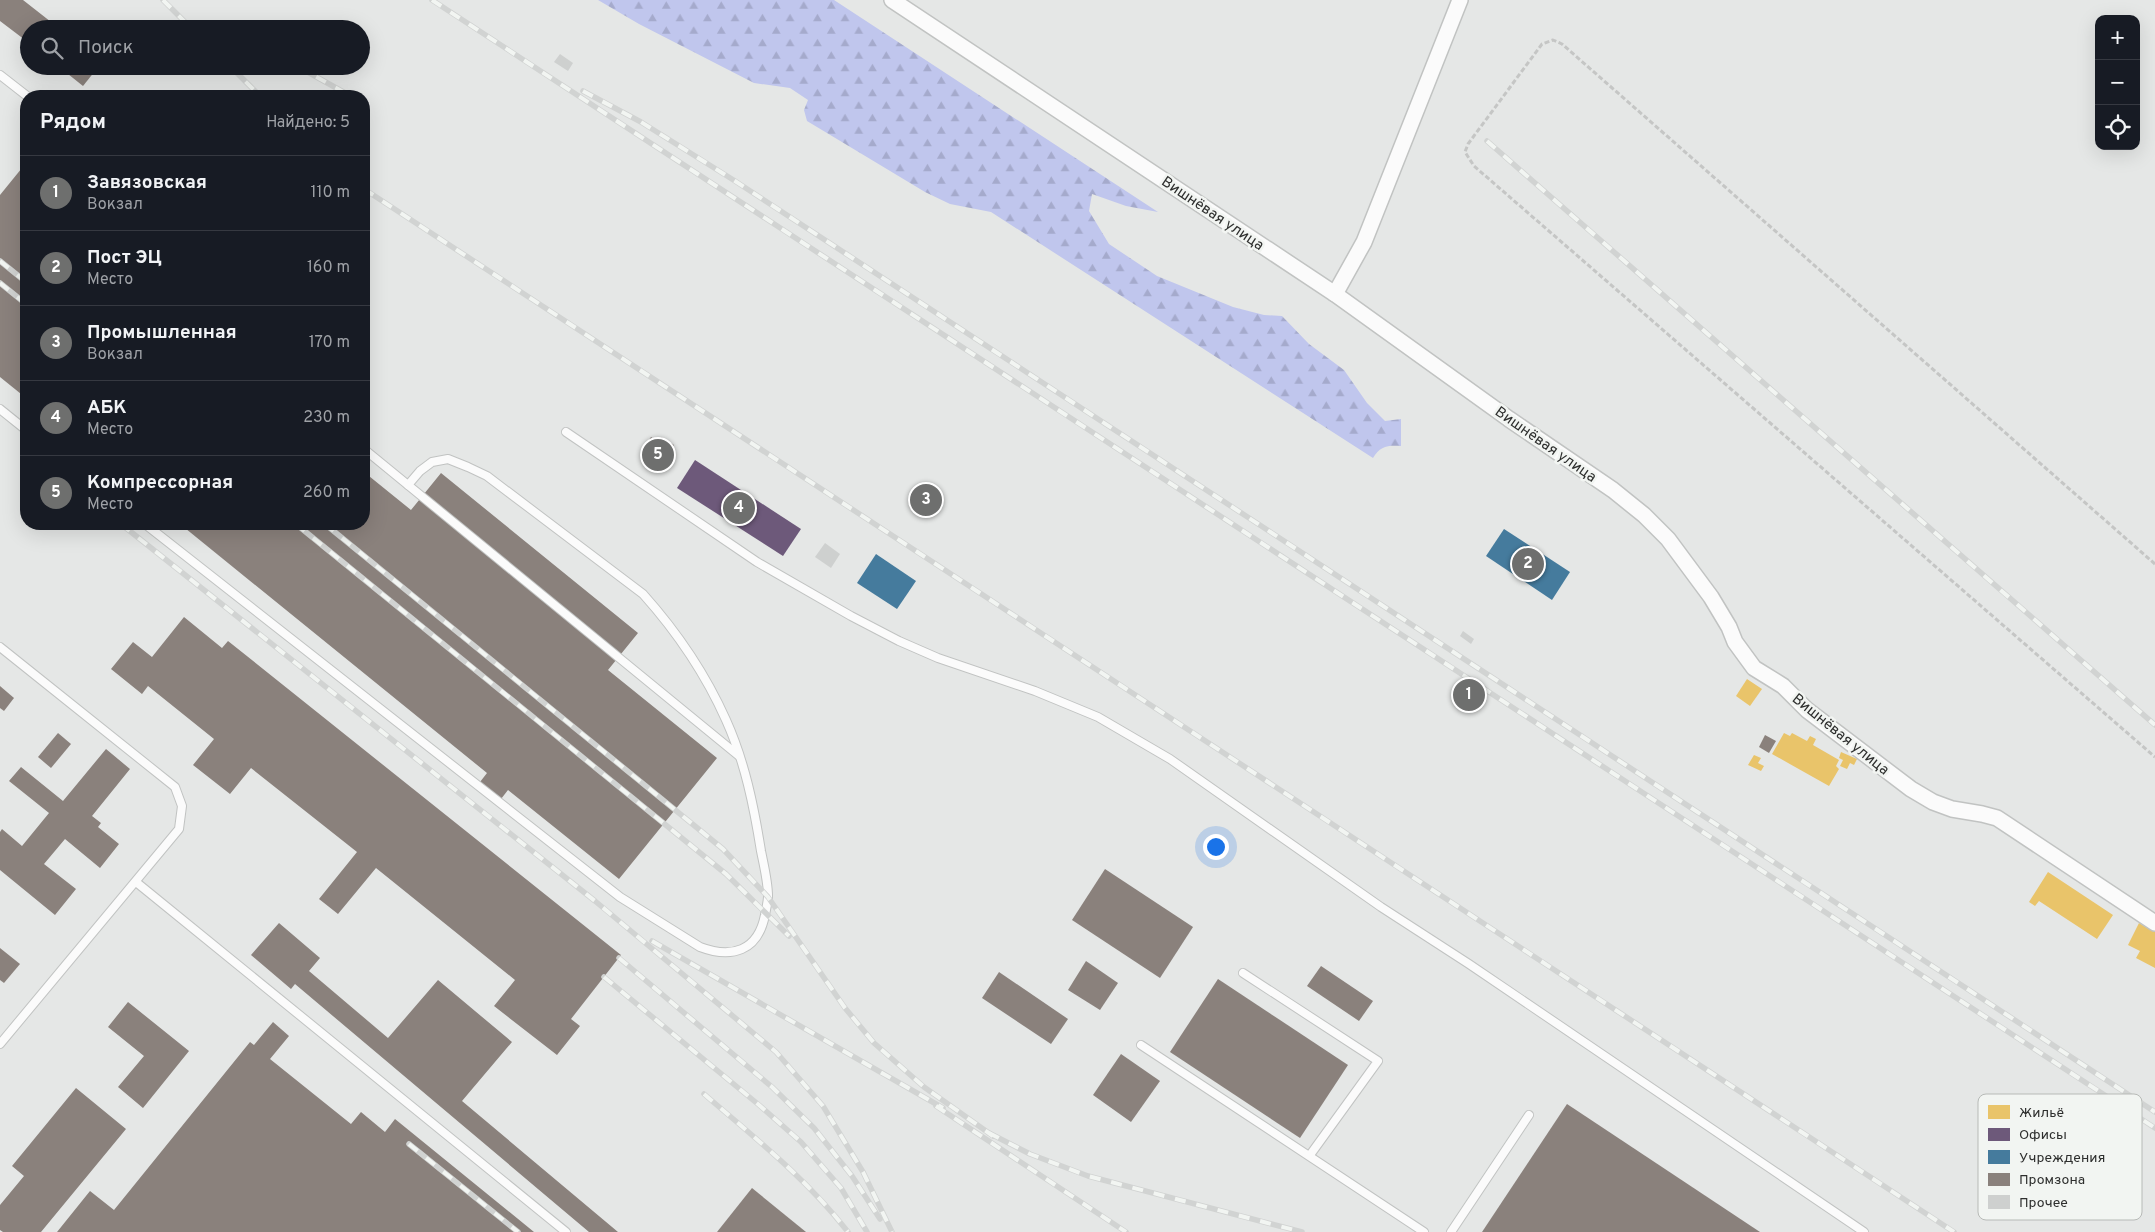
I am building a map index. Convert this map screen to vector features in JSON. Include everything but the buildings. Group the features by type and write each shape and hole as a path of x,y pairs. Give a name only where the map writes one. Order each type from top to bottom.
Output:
{"street":[{"name":"Вишнёвая улица","path":"892,0 1335,294 1509,419 1613,490 1644,515 1668,539 1711,597 1744,656 1754,668 1784,686 1828,728 1919,794 1952,809 1997,818 2155,923"},
{"path":"1335,294 1364,242 1460,0"}],"lane":[{"path":"0,75 20,91"},
{"path":"0,409 20,425"},
{"path":"566,432 756,562 843,612 898,641 938,658 1035,691 1089,713 1170,759 1381,907 1469,964 1864,1232"},
{"path":"370,454 739,756"},
{"path":"153,530 620,897 700,947 712,952 736,951 753,943 763,926 768,897 753,803 726,721 686,647 643,594 487,476 448,459 432,462 420,471 408,485"},
{"path":"0,647 175,787 182,806 179,829 0,1044"},
{"path":"136,882 566,1232"},
{"path":"1243,972 1378,1061 1310,1155"},
{"path":"1141,1045 1424,1232"},
{"path":"1451,1232 1528,1115"}],"path":[{"path":"2155,564 1562,44 1553,40 1542,44 1468,144 1465,152 1474,166 2155,757"}],"green space":[{"path":"598,0 834,0 1158,212 1126,206 1092,194 1089,211 1109,244 1157,276 1233,307 1264,315 1282,316 1309,344 1344,370 1367,403 1385,421 1401,419 1401,446 1385,447 1373,458 991,212 950,204 925,192 807,121 804,110 808,100 790,88 754,83 639,24"}],"railway":[{"path":"163,0 183,20"},
{"path":"432,0 2103,1094"},
{"path":"239,75 254,90"},
{"path":"313,75 340,90"},
{"path":"583,91 641,122 735,181 2128,1094"},
{"path":"1487,141 2155,725"},
{"path":"370,193 1954,1232"},
{"path":"0,261 20,277"},
{"path":"0,283 20,299"},
{"path":"129,530 595,901 776,1052 823,1106 863,1172 892,1232"},
{"path":"303,530 726,874 789,936"},
{"path":"332,530 723,849 768,897 845,1008 874,1043 924,1087 993,1136"},
{"path":"652,941 943,1108"},
{"path":"619,958 772,1087 814,1128 852,1176 880,1219"},
{"path":"604,977 801,1142 841,1188 867,1232"},
{"path":"704,1094 798,1177 848,1232"},
{"path":"2142,1103 2155,1112"},
{"path":"936,1106 1126,1232"},
{"path":"2142,1119 2155,1128"},
{"path":"989,1133 1030,1154 1088,1176 1302,1232"},
{"path":"409,1144 518,1232"}],"place":[{"name":"Компрессорная","path":"658,455"},
{"name":"Промышленная","path":"926,500"},
{"name":"АБК","path":"739,508"},
{"name":"Пост ЭЦ","path":"1528,564"},
{"name":"Завязовская","path":"1469,695"}]}
